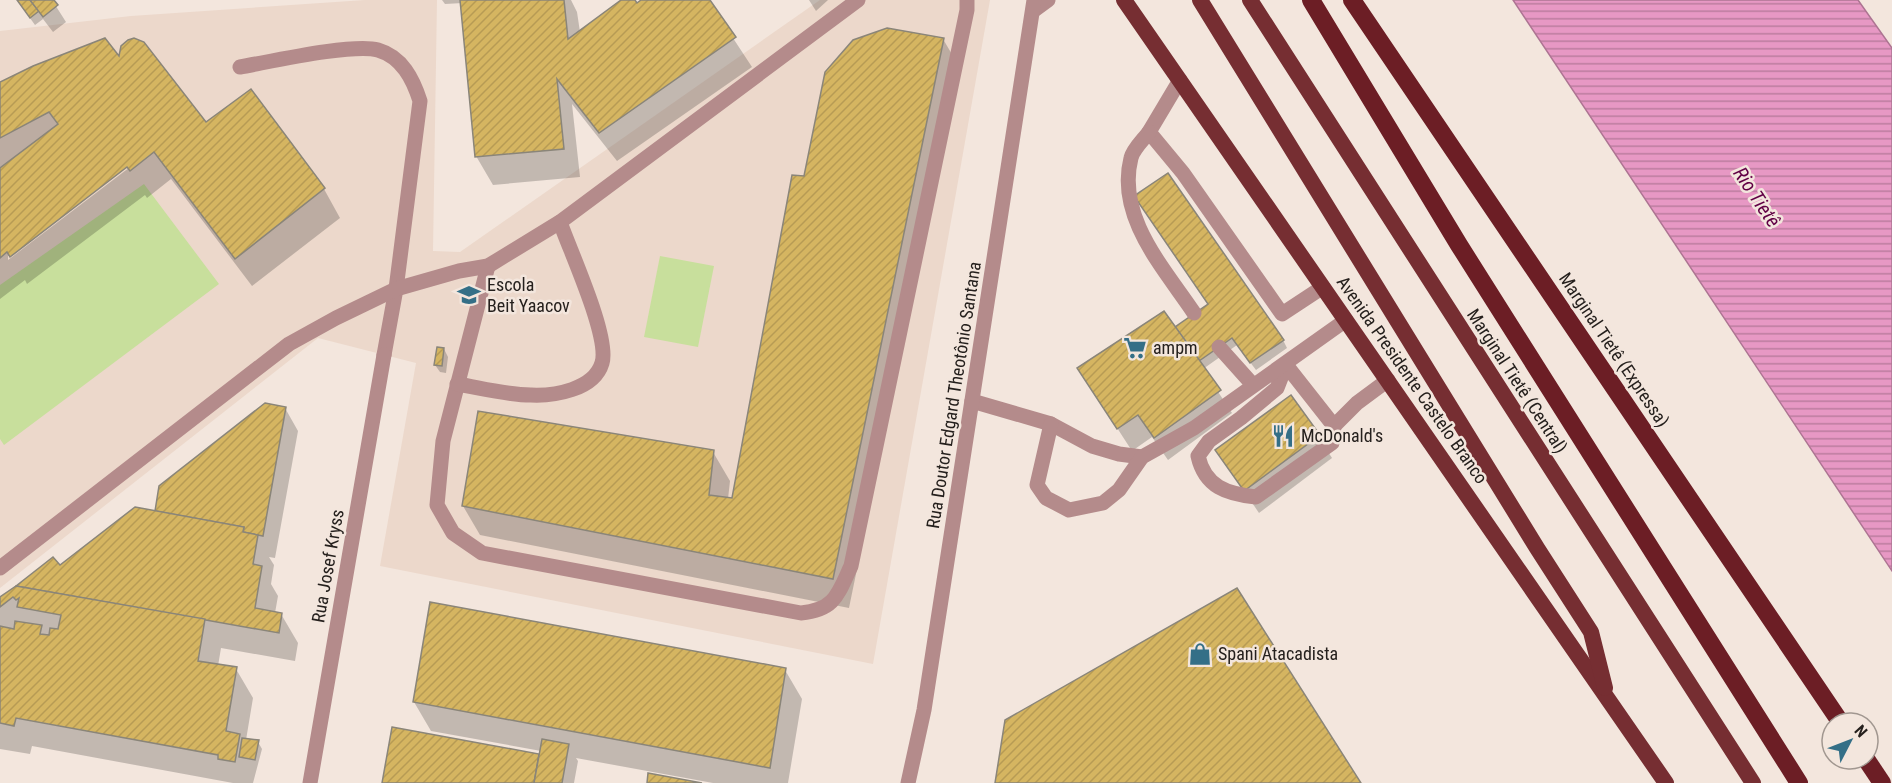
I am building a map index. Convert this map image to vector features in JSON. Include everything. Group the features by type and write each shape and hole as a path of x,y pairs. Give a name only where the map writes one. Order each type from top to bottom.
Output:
{"highway":[{"path":"1200,0 1531,539 1591,632 1608,700"},
{"name":"Marginal Tietê (Central)","path":"1250,0 1754,783"},
{"path":"1311,0 1465,254 1799,783"},
{"name":"Marginal Tietê (Expressa)","path":"1352,0 1833,711"},
{"name":"Avenida Presidente Castelo Branco","path":"1128,6 1666,783"}],"street":[{"path":"0,568 289,344 396,289 459,271 488,266 560,222 858,0"},
{"path":"488,266 443,441 437,505 453,533 482,552 801,613 820,611 832,603 851,566 967,10 967,0"},
{"name":"Rua Doutor Edgard Theotônio Santana","path":"908,783 924,710 1033,6 1048,0"},
{"path":"1114,0 1128,6"},
{"name":"Rua Josef Kryss","path":"240,67 343,50 377,50 399,62 413,78 420,101 396,289 310,783"},
{"path":"1180,80 1131,157 1128,199 1139,230 1194,313"},
{"path":"1149,132 1183,173 1277,318 1323,287"},
{"path":"457,384 530,395 569,392 588,380 602,363 602,336 560,222"},
{"path":"1051,424 1037,485 1046,498 1069,510 1103,503 1119,490 1142,457 1194,428 1253,385 1286,365 1346,320"},
{"path":"1228,350 1253,385"},
{"path":"1286,365 1334,426"},
{"path":"1286,365 1277,388 1209,441 1198,456 1200,466 1219,488 1230,494 1256,497 1332,443 1334,426 1357,404 1388,380"},
{"path":"972,401 1051,424 1092,446 1119,454 1142,457"}],"shaded area":[{"name":"Escola Beit Yaacov","path":"365,0 437,0 433,251 460,252 820,0 990,0 873,664 380,566 416,363 318,338 0,588 0,31 131,16"}],"green space":[{"path":"144,184 219,284 4,445 0,439 0,285"},
{"path":"660,256 714,266 698,347 644,337"}],"water":[{"name":"Rio Tietê","path":"1513,0 1858,0 1892,48 1892,571"}],"building":[{"path":"17,0 30,0 39,11 30,18"},
{"path":"30,0 54,0 58,5 43,17"},
{"path":"460,0 564,0 568,39 621,0 635,0 637,3 641,0 710,0 736,37 599,133 557,79 564,149 475,157"},
{"path":"887,28 944,38 833,579 462,506 478,411 714,450 709,495 732,498 792,175 804,176 825,72 853,40"},
{"path":"105,38 119,56 121,46 128,40 134,38 144,42 206,122 251,89 325,188 235,259 154,152 130,171 127,167 10,257 7,252 0,258 0,168 58,124 49,112 0,138 0,82 33,66"},
{"path":"1168,173 1284,340 1250,363 1232,338 1199,361 1175,327 1208,304 1134,196"},
{"path":"1164,311 1221,390 1154,438 1138,415 1117,429 1077,368"},
{"path":"437,347 444,348 442,366 434,365"},
{"path":"1291,395 1320,435 1244,491 1215,450"},
{"path":"265,403 286,407 263,536 243,532 244,527 155,511 159,486"},
{"path":"135,507 244,527 243,532 258,535 253,564 262,566 255,608 282,613 279,633 16,586 53,557 60,565"},
{"path":"16,586 205,619 198,661 237,667 226,731 240,734 235,762 218,759 218,755 16,718 14,726 0,723 0,626 14,629 15,621 42,625 40,634 49,635 50,628 58,629 61,615 17,607 19,598 16,600 13,597 0,607 0,597"},
{"name":"Spani Atacadista","path":"1237,588 1361,783 995,783 1005,720"},
{"path":"430,602 786,668 770,768 413,702"},
{"path":"392,727 539,754 534,783 382,783"},
{"path":"242,738 259,740 255,760 239,757"},
{"path":"542,739 569,744 562,783 534,783"},
{"path":"648,773 702,783 647,783"}],"place":[{"name":"Escola Beit Yaacov","path":"469,295"},
{"name":"ampm","path":"1135,348"},
{"name":"McDonald's","path":"1283,436"},
{"name":"Spani Atacadista","path":"1200,654"}]}
